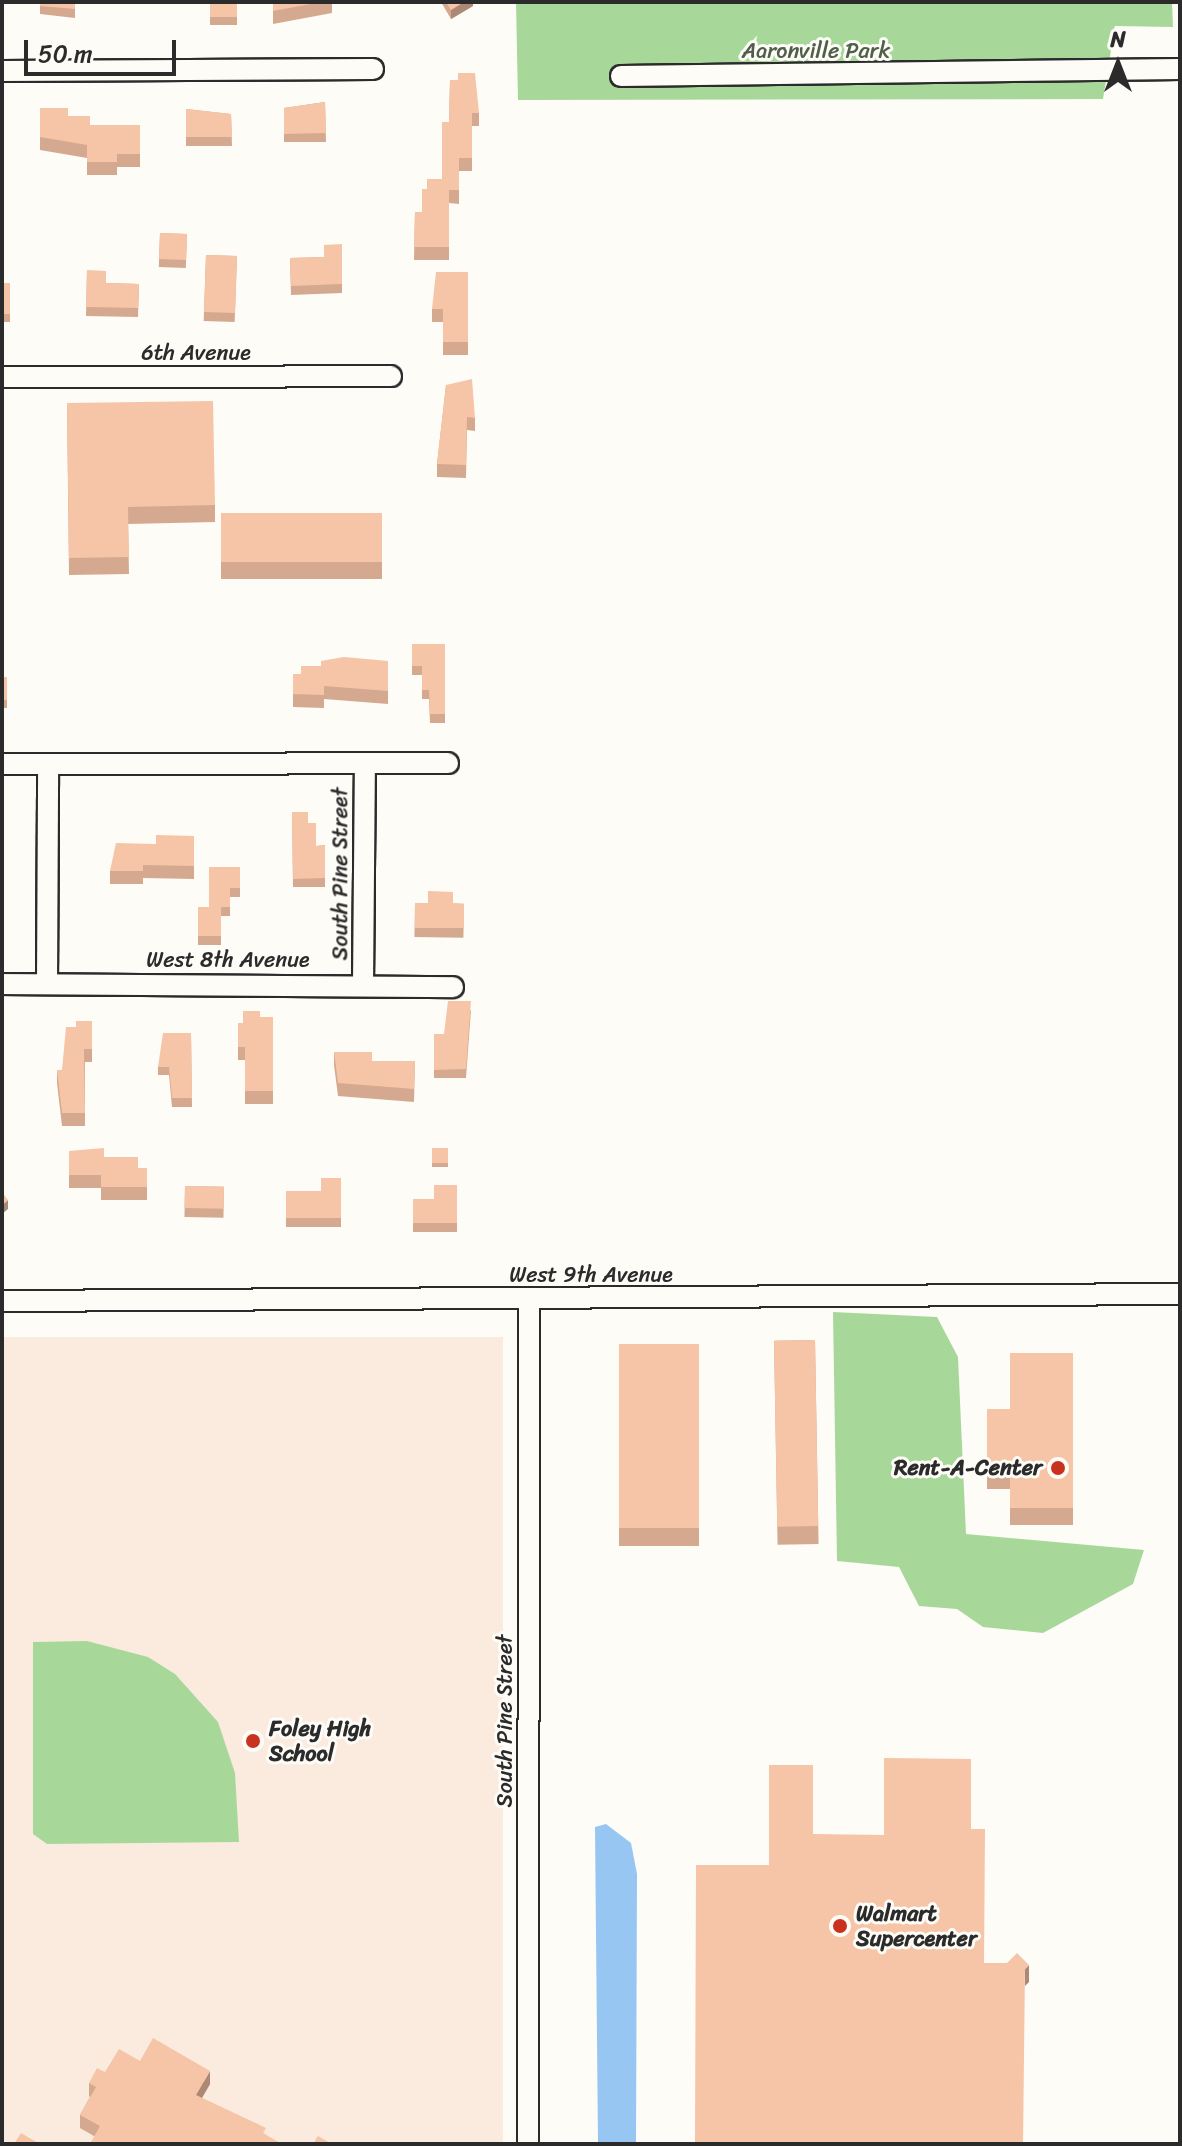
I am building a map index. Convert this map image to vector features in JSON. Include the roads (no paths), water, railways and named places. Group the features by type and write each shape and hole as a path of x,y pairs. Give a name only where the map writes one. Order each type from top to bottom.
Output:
{"street":[{"path":"2,71 373,69"},
{"path":"621,76 1180,69"},
{"name":"6th Avenue","path":"2,377 391,376"},
{"path":"2,764 448,763"},
{"path":"47,984 48,764"},
{"name":"South Pine Street","path":"363,985 365,764"},
{"name":"West 8th Avenue","path":"2,984 453,987"},
{"name":"West 9th Avenue","path":"2,1301 1180,1294"},
{"name":"South Pine Street","path":"528,2144 529,1299"}],"water":[{"path":"606,1824 631,1843 637,1874 636,2144 598,2144 595,1827"}],"place":[{"name":"Rent-A-Center","path":"1058,1468"},
{"name":"Foley High School","path":"253,1741"},
{"name":"Walmart Supercenter","path":"840,1926"}],"park label":[{"name":"Aaronville Park","path":"816,51"}]}
